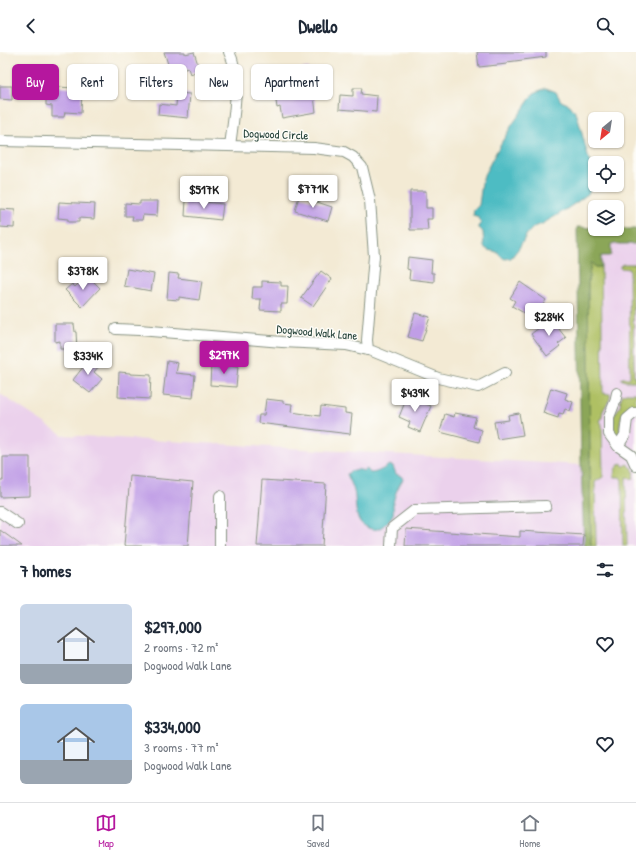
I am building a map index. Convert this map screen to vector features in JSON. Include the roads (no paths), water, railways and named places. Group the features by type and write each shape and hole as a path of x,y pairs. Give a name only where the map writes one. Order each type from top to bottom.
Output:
{"street":[{"path":"229,52 232,57 236,84 230,146"},
{"name":"Dogwood Circle","path":"0,141 314,148 344,152 353,157 362,168 370,200 374,256 367,340 368,350"},
{"name":"Dogwood Walk Lane","path":"116,329 282,342 346,345 368,350 438,378 478,388 505,373"},
{"path":"617,393 616,402 609,417 609,434 618,446 631,454 636,466"},
{"path":"618,446 625,435 627,419 636,413"},
{"path":"220,496 220,546"},
{"path":"391,546 392,528 415,510 546,506"},
{"path":"0,512 18,524"}],"water":[{"path":"546,88 556,92 561,101 570,105 577,115 588,156 588,192 589,192 559,214 534,227 527,234 511,258 505,259 497,252 488,250 484,247 483,232 478,227 481,223 479,218 473,216 474,210 479,205 485,173 512,125 534,93"},
{"path":"389,465 393,466 396,474 401,476 403,479 394,498 393,514 380,528 370,529 362,524 357,516 355,496 347,474 353,470 364,471 367,469 370,473 375,472"}]}
